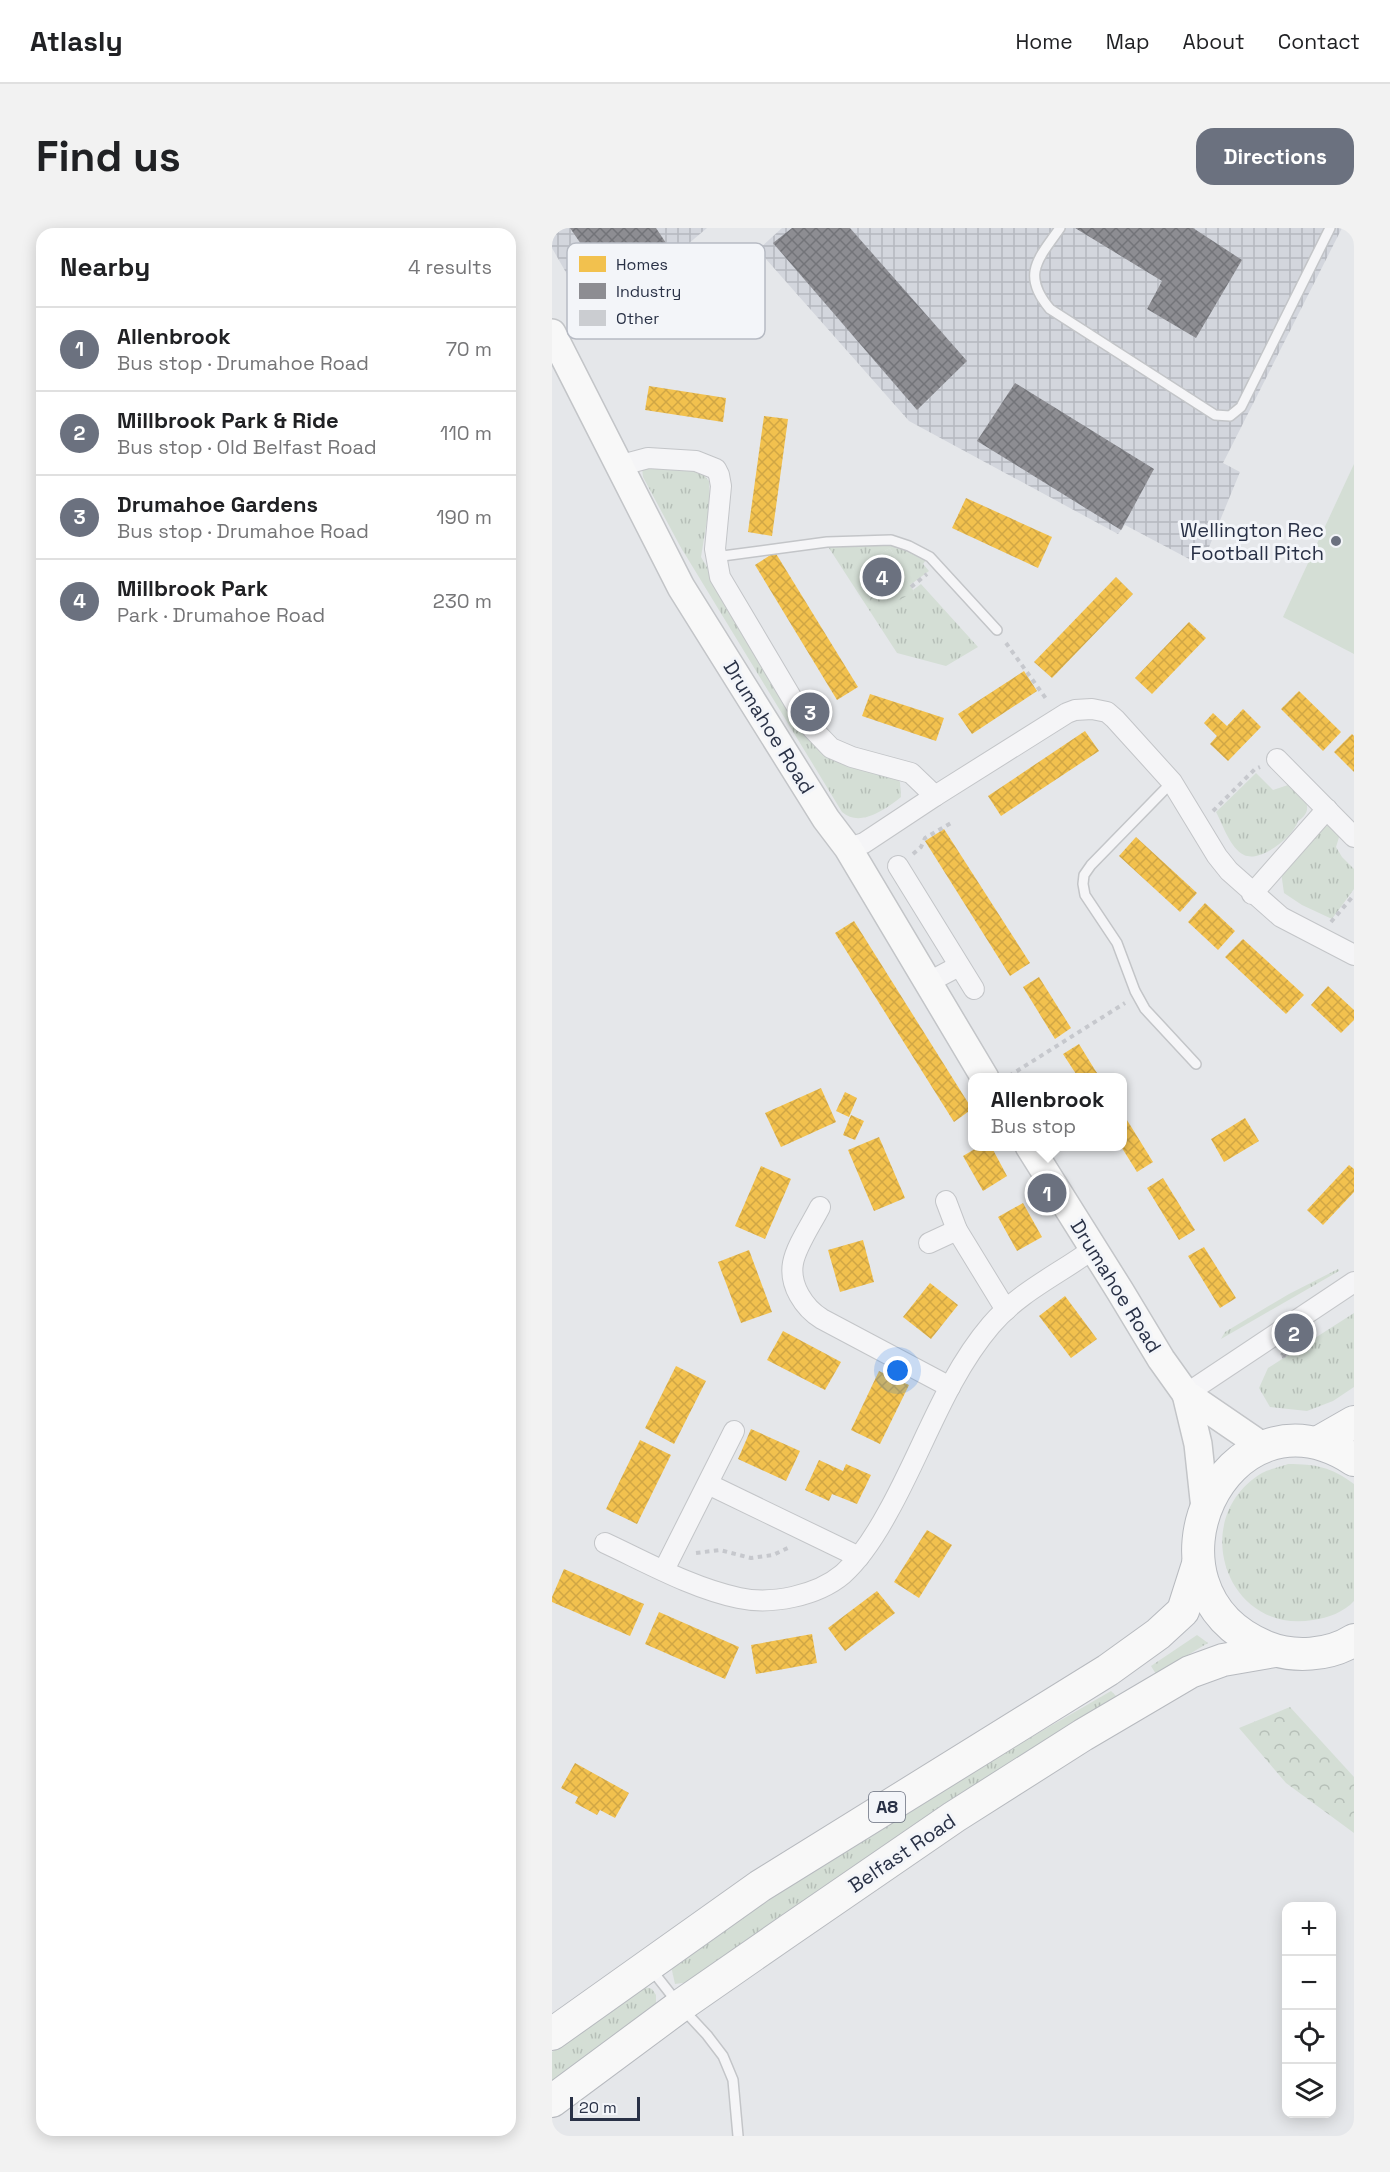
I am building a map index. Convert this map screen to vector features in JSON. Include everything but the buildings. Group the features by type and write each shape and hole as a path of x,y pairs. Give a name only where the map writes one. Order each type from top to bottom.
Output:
{"highway":[{"path":"1319,1443 1354,1422"},
{"name":"A8","path":"1353,1646 1326,1652 1300,1654 1275,1651 1246,1639 1223,1619 1206,1593 1198,1564 1198,1536 1205,1509 1234,1464 1262,1446 1296,1441 1319,1443 1354,1460"},
{"name":"A8","path":"552,2034 760,1886 1106,1672 1150,1640 1183,1611 1198,1564"},
{"name":"Belfast Road","path":"552,2101 680,2006 954,1817 1159,1688 1190,1672 1223,1660 1275,1651"}],"main road":[{"name":"Drumahoe Road","path":"552,333 681,588 820,809 848,848 983,1073"},
{"name":"Drumahoe Road","path":"1032,1151 1161,1359 1186,1394 1262,1446"},
{"name":"Drumahoe Road","path":"1186,1394 1198,1444 1205,1509"}],"street":[{"name":"Drumahoe Road","path":"618,466 648,458 696,461 716,469 721,486 715,557 722,583 806,722 823,741 841,753 911,773 935,796"},
{"path":"848,848 864,843 1058,718 1084,708 1107,712 1172,782 1217,856 1252,894 1281,917 1354,955"},
{"path":"1277,759 1354,837"},
{"path":"1252,894 1327,809"},
{"path":"898,867 974,989"},
{"path":"927,983 959,966"},
{"path":"945,1201 957,1230 1006,1310"},
{"path":"820,1207 793,1263 794,1280 805,1304 822,1319 950,1387"},
{"path":"929,1243 957,1230"},
{"path":"605,1543 716,1592 741,1599 762,1601 784,1598 830,1583 842,1575 859,1557 878,1529 950,1387 979,1341 1006,1310 1034,1288 1093,1249"},
{"path":"1186,1394 1354,1282"},
{"path":"664,1570 734,1431"},
{"path":"708,1484 859,1557"}],"lane":[{"path":"1060,228 1042,252 1034,270 1034,284 1039,296 1050,309 1215,415 1230,416 1241,407 1330,228"},
{"path":"715,557 827,542 891,540 930,557 997,630"},
{"path":"1172,782 1091,865 1084,876 1083,884 1086,895 1117,943 1137,995 1145,1009 1196,1064"},
{"path":"648,1964 723,2056 733,2080 738,2136"}],"path":[{"path":"997,630 1058,718"},
{"path":"1199,825 1255,769 1277,759"},
{"path":"898,867 921,847 925,838 953,822"},
{"path":"1319,936 1354,895"},
{"path":"1012,1073 1137,995"},
{"path":"664,1570 695,1553 720,1550 751,1558 773,1555 792,1546 804,1530"}],"shaded area":[{"path":"552,228 707,228 689,243 567,243 567,274 552,248"},
{"path":"782,228 1342,228 1223,463 1240,472 1207,552 1196,548 1191,560 1125,525 1118,534 909,421 765,258 765,244"}],"green space":[{"path":"649,464 699,470 709,481 710,502 701,557 767,669 814,741 892,774 900,782 901,797 895,802 865,817 857,818 842,812 680,546 643,477 642,468"},
{"name":"Wellington Rec Football Pitch","path":"1354,464 1354,654 1283,617"},
{"path":"889,542 926,560 923,564 929,571 910,585 890,548 853,569 914,592 913,590 921,584 978,647 946,666 897,653 827,545"},
{"path":"890,548 914,592 877,612 853,568"},
{"path":"1256,773 1273,790 1288,785 1295,786 1305,799 1307,808 1306,813 1290,834 1276,847 1268,852 1251,856 1244,855 1235,847 1216,812"},
{"path":"1334,826 1340,834 1336,847 1354,869 1354,889 1332,919 1302,905 1284,893 1281,872 1318,830"},
{"path":"1338,1269 1339,1271 1221,1339 1225,1332 1289,1294"},
{"path":"1354,1313 1354,1387 1333,1401 1307,1411 1270,1407 1259,1388 1268,1368"},
{"path":"1288,1464 1323,1468 1354,1484 1354,1601 1341,1611 1319,1619 1283,1620 1258,1610 1239,1592 1227,1569 1222,1543 1226,1517 1239,1493 1262,1473"},
{"path":"1197,1635 1208,1643 1156,1674 1151,1666"},
{"path":"1111,1691 1117,1697 690,1982 675,1984 671,1966 760,1905 921,1801"},
{"path":"1290,1707 1354,1777 1354,1833 1286,1783 1239,1728"},
{"path":"642,1986 652,1989 656,1995 656,2004 552,2081 552,2052"}],"place":[{"name":"Wellington Rec Football Pitch","path":"1336,541"},
{"name":"Millbrook Park","path":"882,577"},
{"name":"Drumahoe Gardens","path":"810,712"},
{"name":"Allenbrook","path":"1047,1193"},
{"name":"Millbrook Park & Ride","path":"1294,1333"}]}
